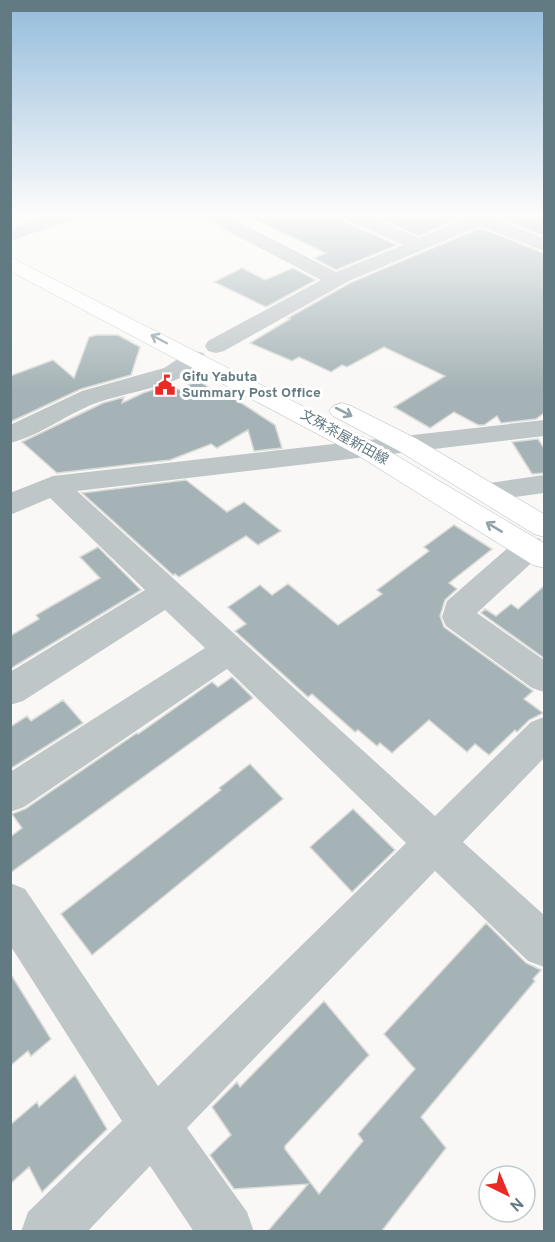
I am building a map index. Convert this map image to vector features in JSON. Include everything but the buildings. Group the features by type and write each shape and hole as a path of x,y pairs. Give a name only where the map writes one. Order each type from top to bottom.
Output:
{"main road":[{"name":"文殊茶屋新田線","path":"34,274 408,445 486,492 539,544"},
{"name":"文殊茶屋新田線","path":"64,274 206,352 368,450 539,544"}],"street":[{"path":"324,274 336,280"},
{"path":"10,435 91,396 172,374 206,352 350,274"},
{"path":"10,505 33,489 544,428"},
{"path":"486,492 544,484"},
{"path":"33,489 168,592 544,945"},
{"path":"539,544 459,610 458,617 544,678"},
{"path":"10,690 168,592"},
{"path":"10,794 229,650"},
{"path":"48,1232 437,844 544,734"},
{"path":"10,904 154,1126 227,1232"}],"place":[{"name":"Gifu Yabuta Summary Post Office","path":"165,385"}]}
